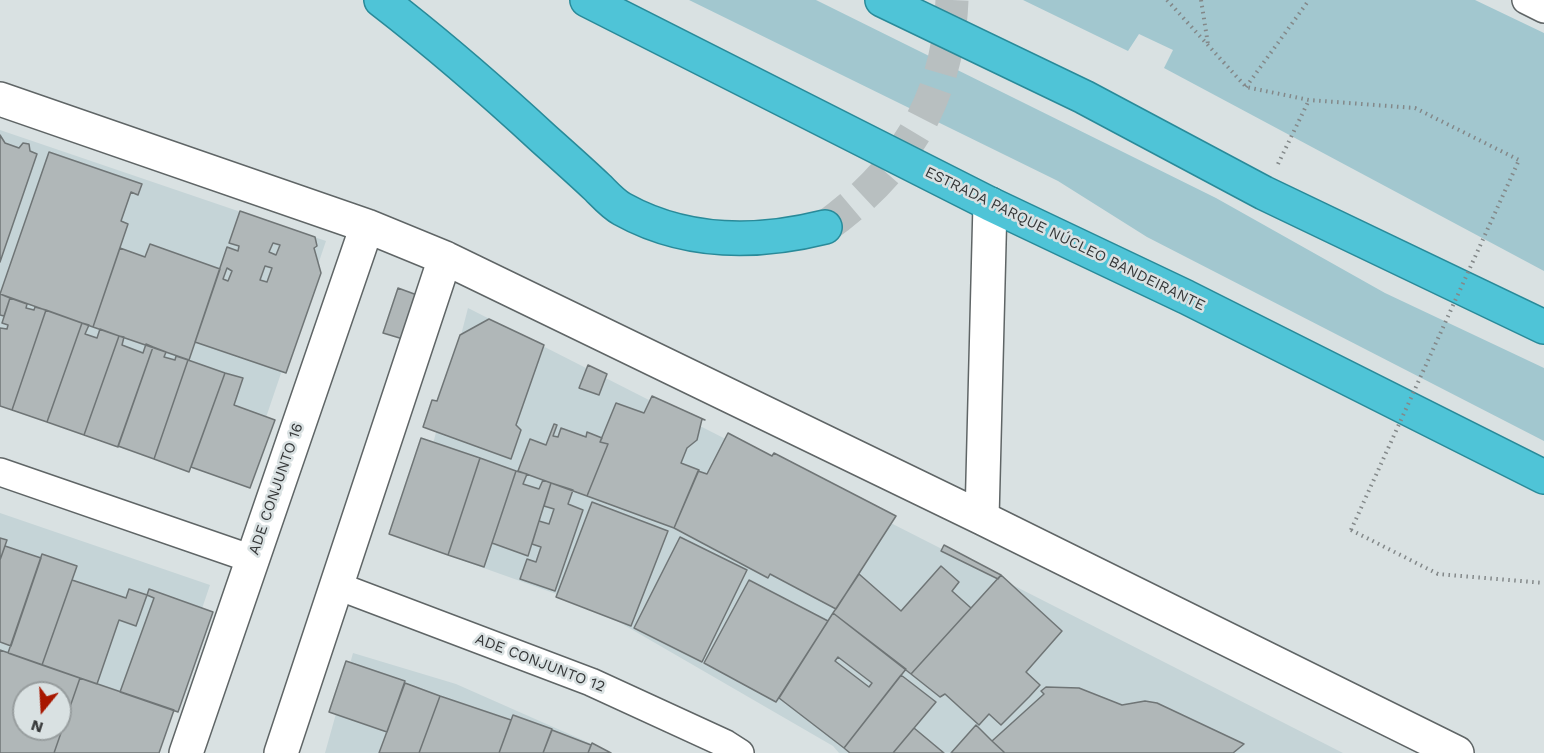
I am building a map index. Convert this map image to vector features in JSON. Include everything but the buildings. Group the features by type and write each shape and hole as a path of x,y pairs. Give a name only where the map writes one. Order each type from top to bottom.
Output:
{"highway":[{"path":"381,0 464,65 620,208 685,233 720,238 756,239 791,235 825,226"},
{"name":"ESTRADA PARQUE NÚCLEO BANDEIRANTE","path":"587,0 990,204 1186,297 1544,477"},
{"path":"882,0 1084,97 1264,193 1544,327"}],"street":[{"path":"1526,0 1544,9"},
{"path":"0,99 367,226 445,258 982,518 1457,753"},
{"path":"982,518 990,204"},
{"name":"ADE CONJUNTO 16","path":"186,753 367,226"},
{"path":"280,753 445,258"},
{"path":"0,472 252,559"},
{"name":"ADE CONJUNTO 12","path":"335,585 591,682 726,744 740,753"}],"path":[{"path":"1167,0 1246,87 1309,100 1415,108 1519,160 1351,530 1438,574 1544,583"},
{"path":"1201,0 1208,45"},
{"path":"1246,87 1309,0"},
{"path":"1264,193 1309,100"}],"shaded area":[{"path":"689,0 816,0 1216,198 1385,293 1544,368 1544,441 1147,237 1058,181"},
{"path":"1023,0 1475,0 1544,33 1544,271 1164,68 1173,50 1139,34 1128,51"},
{"path":"0,130 326,241 243,485 0,402"},
{"path":"468,308 1343,753 839,753 833,746 593,607 408,541"},
{"path":"0,513 210,585 153,753 0,753"},
{"path":"353,653 456,684 612,753 325,753"}],"tunnel":[{"path":"825,227 878,181 899,156 917,129 942,69 949,36 952,0"}]}
